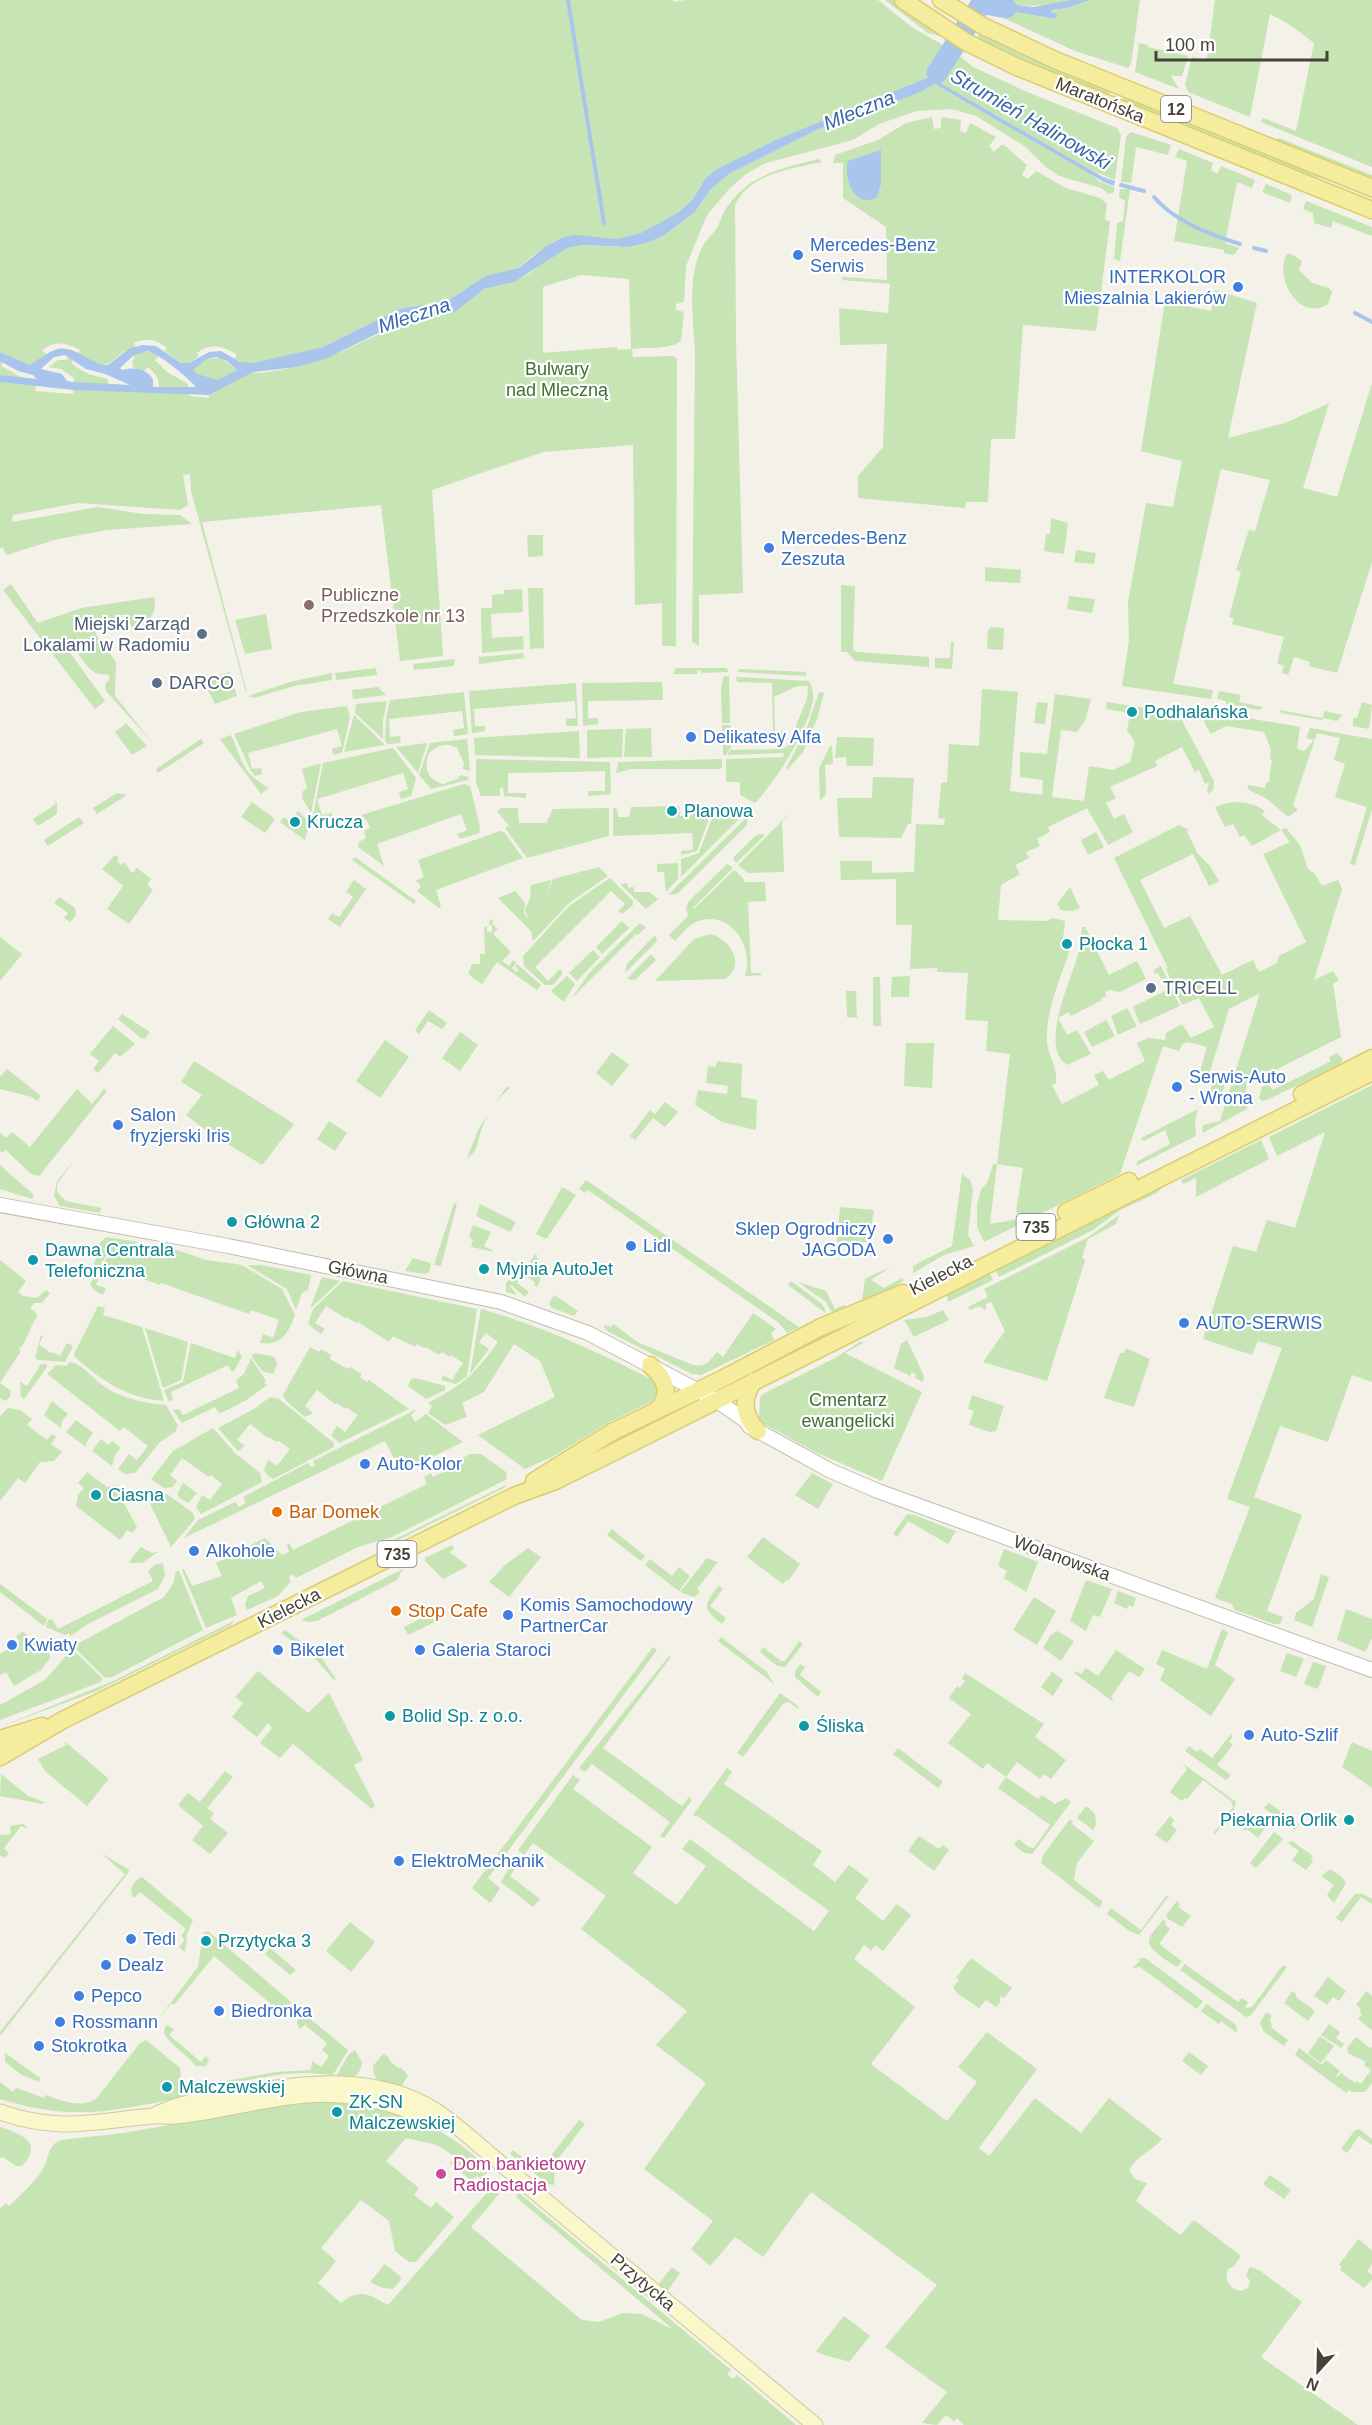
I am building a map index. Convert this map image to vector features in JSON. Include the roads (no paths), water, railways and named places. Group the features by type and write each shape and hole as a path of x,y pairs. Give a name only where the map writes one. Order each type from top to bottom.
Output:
{"main road":[{"name":"Maratońska","path":"903,0 948,31 1017,67 1372,210"},
{"name":"Maratońska","path":"941,0 982,26 1071,66 1372,188"},
{"name":"Kielecka","path":"514,1496 595,1442 657,1410 699,1391 821,1327 887,1302 1372,1058"},
{"name":"Kielecka","path":"0,1757 63,1720 514,1496 566,1476 1372,1072"},
{"path":"651,1365 661,1375 666,1389 664,1400 657,1410"},
{"path":"754,1381 746,1395 744,1406 748,1418 758,1431"},
{"name":"Kielecka","path":"0,1739 63,1720"},
{"name":"Przytycka","path":"0,2112 28,2121 74,2125 155,2115 181,2105 295,2084 321,2082 364,2092 395,2093 425,2105 472,2139 815,2425"}],"street":[{"name":"Główna","path":"0,1205 228,1246 498,1301 576,1328 699,1391"},
{"name":"Wolanowska","path":"699,1391 725,1412 758,1431 831,1471 878,1491 1372,1670"}],"water":[{"path":"979,0 1033,7 1072,0 1090,0 1067,8 1052,10 1051,12 1057,14 1055,19 993,8 984,9 972,2"},
{"path":"948,48 957,54 938,79 942,84 1103,177 1115,181 1114,186 935,84 916,94 819,129 729,174 710,190 695,212 663,236 628,247 583,245 567,248 514,282 484,289 455,312 399,323 325,359 297,367 253,372 209,395 74,390 0,382 0,375 37,379 33,375 18,371 0,361 0,352 30,365 52,351 69,349 94,362 108,365 130,348 143,345 156,346 181,363 189,363 209,352 221,351 240,362 253,363 323,347 399,309 447,301 486,276 519,268 546,246 564,237 576,235 616,239 641,233 679,212 693,199 706,178 717,169 780,138 927,78 939,66","holes":["147,351 159,356 196,387 153,387 153,379 146,373 139,369 122,370 120,368 133,356","65,355 86,369 130,385 67,381 62,374 41,369 54,357","216,357 227,361 237,370 218,380 197,374 193,370 207,359"]},
{"path":"881,150 881,184 877,197 869,200 862,199 852,190 849,183 848,161"}],"waterway":[{"path":"568,0 604,223"},
{"name":"Mleczna","path":"937,73 980,6 986,4 1006,8"},
{"name":"Strumień Halinowski","path":"1121,185 1144,191"},
{"name":"Strumień Halinowski","path":"1154,197 1162,206 1182,220 1205,232 1240,244"},
{"name":"Strumień Halinowski","path":"1254,248 1266,251"},
{"name":"Strumień Halinowski","path":"1355,313 1372,322"}],"place":[{"name":"Mercedes-Benz Serwis","path":"798,255"},
{"name":"INTERKOLOR Mieszalnia Lakierów","path":"1238,287"},
{"name":"Mercedes-Benz Zeszuta","path":"769,548"},
{"name":"Publiczne Przedszkole nr 13","path":"309,605"},
{"name":"Miejski Zarząd Lokalami w Radomiu","path":"202,634"},
{"name":"DARCO","path":"157,683"},
{"name":"Podhalańska","path":"1132,712"},
{"name":"Delikatesy Alfa","path":"691,737"},
{"name":"Planowa","path":"672,811"},
{"name":"Krucza","path":"295,822"},
{"name":"Płocka 1","path":"1067,944"},
{"name":"TRICELL","path":"1151,988"},
{"name":"Serwis-Auto - Wrona","path":"1177,1087"},
{"name":"Salon fryzjerski Iris","path":"118,1125"},
{"name":"Główna 2","path":"232,1222"},
{"name":"Sklep Ogrodniczy JAGODA","path":"888,1239"},
{"name":"Lidl","path":"631,1246"},
{"name":"Dawna Centrala Telefoniczna","path":"33,1260"},
{"name":"Myjnia AutoJet","path":"484,1269"},
{"name":"AUTO-SERWIS","path":"1184,1323"},
{"name":"Auto-Kolor","path":"365,1464"},
{"name":"Ciasna","path":"96,1495"},
{"name":"Bar Domek","path":"277,1512"},
{"name":"Alkohole","path":"194,1551"},
{"name":"Stop Cafe","path":"396,1611"},
{"name":"Komis Samochodowy PartnerCar","path":"508,1615"},
{"name":"Kwiaty","path":"12,1645"},
{"name":"Bikelet","path":"278,1650"},
{"name":"Galeria Staroci","path":"420,1650"},
{"name":"Bolid Sp. z o.o.","path":"390,1716"},
{"name":"Śliska","path":"804,1726"},
{"name":"Auto-Szlif","path":"1249,1735"},
{"name":"Piekarnia Orlik","path":"1349,1820"},
{"name":"ElektroMechanik","path":"399,1861"},
{"name":"Tedi","path":"131,1939"},
{"name":"Przytycka 3","path":"206,1941"},
{"name":"Dealz","path":"106,1965"},
{"name":"Pepco","path":"79,1996"},
{"name":"Biedronka","path":"219,2011"},
{"name":"Rossmann","path":"60,2022"},
{"name":"Stokrotka","path":"39,2046"},
{"name":"Malczewskiej","path":"167,2087"},
{"name":"ZK-SN Malczewskiej","path":"337,2112"},
{"name":"Dom bankietowy Radiostacja","path":"441,2174"}],"park label":[{"name":"Bulwary nad Mleczną","path":"557,379"},
{"name":"Cmentarz ewangelicki","path":"848,1410"}]}
